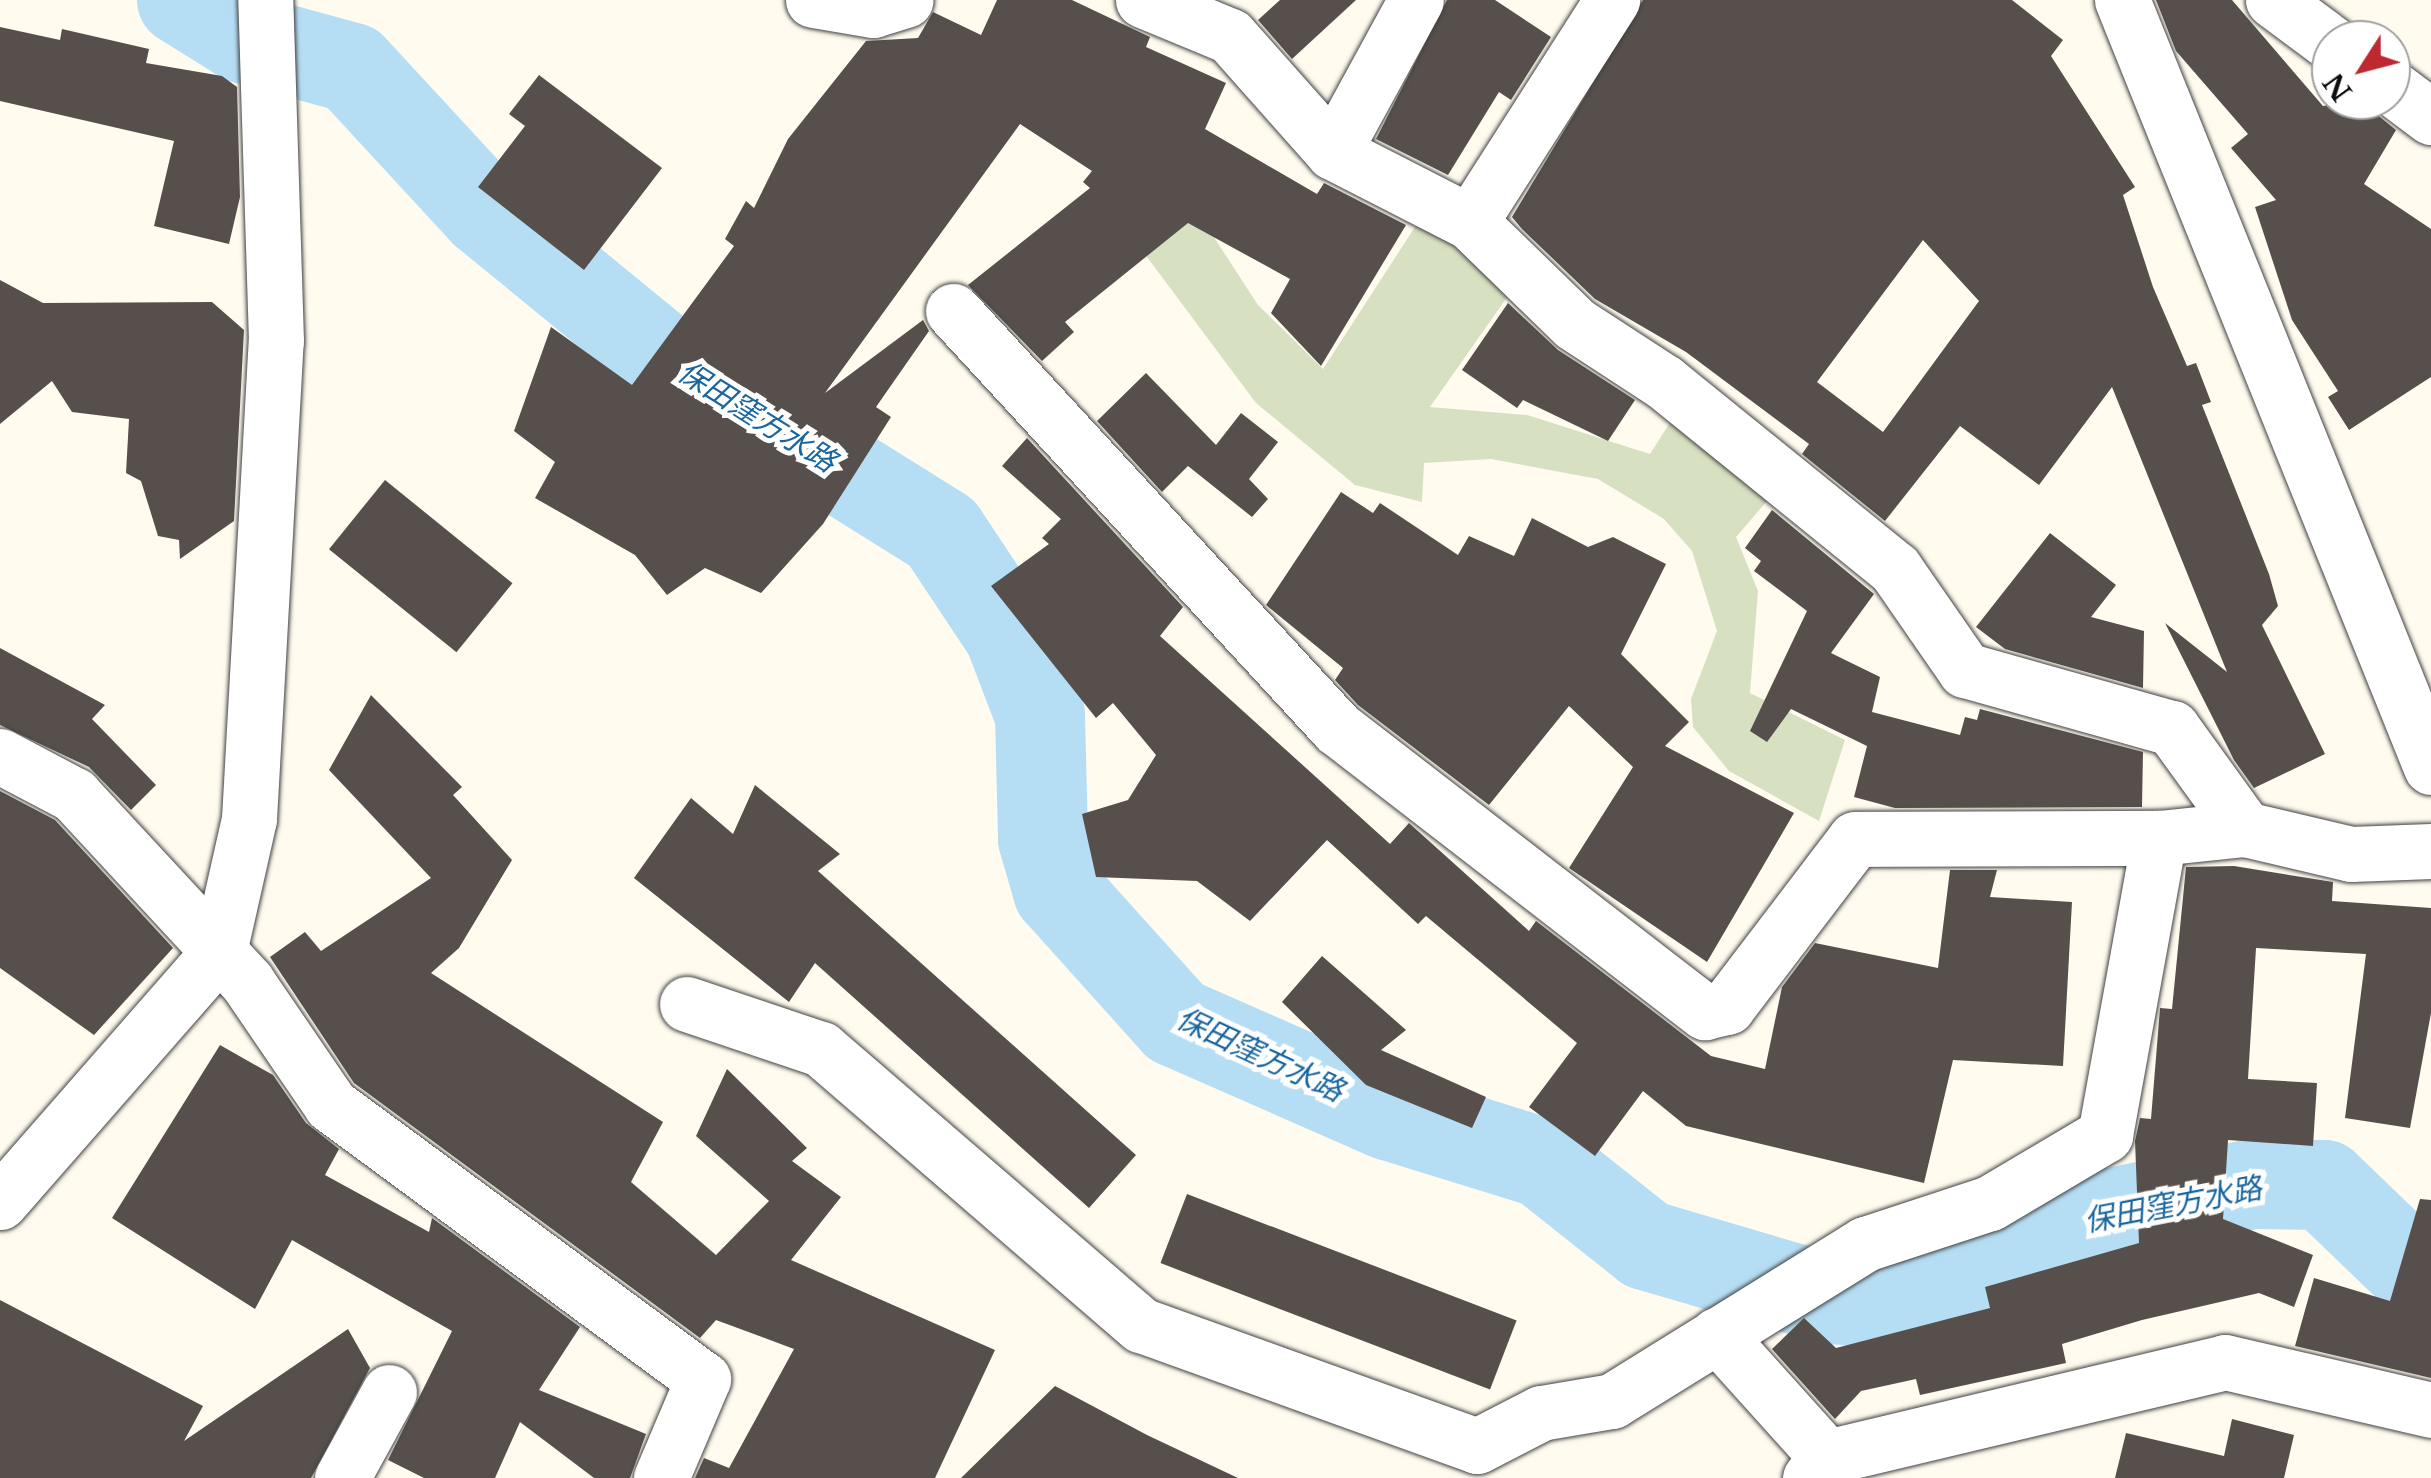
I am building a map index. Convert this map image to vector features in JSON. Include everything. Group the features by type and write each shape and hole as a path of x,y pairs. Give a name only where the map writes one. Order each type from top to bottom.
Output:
{"street":[{"path":"0,1202 220,952 248,819 276,341 265,0"},
{"path":"813,0 873,10 905,0"},
{"path":"1143,0 1230,36 1333,152 1470,222 1575,324 1664,382 1895,569 1965,670 2172,728 2245,829"},
{"path":"1470,222 1612,0"},
{"path":"2122,0 2431,768"},
{"path":"2273,0 2311,28"},
{"path":"1333,152 1402,7"},
{"path":"952,310 1337,728 1705,1012 1727,1007 1856,839 2159,838 2245,829 2351,854 2431,851"},
{"path":"0,756 74,795 220,952 331,1105 704,1379 661,1478"},
{"path":"688,1004 821,1049 1141,1325 1477,1446 1541,1413 1612,1401 1865,1244 1990,1203 2106,1135 2159,838"},
{"path":"1717,1335 1819,1468 2225,1362 2431,1410"},
{"path":"342,1478 389,1392"}],"green space":[{"path":"1195,208 1258,305 1323,369 1424,213 1517,283 1430,407 1527,415 1650,454 1676,413 1774,493 1736,537 1758,591 1750,693 1845,740 1819,821 1729,771 1693,727 1691,699 1717,631 1692,551 1664,519 1598,479 1491,459 1424,463 1422,502 1355,485 1256,403 1141,249"}],"building":[{"path":"997,0 1072,0 1150,37 1146,47 1226,83 1205,129 1317,194 1324,183 1406,225 1321,366 1271,313 1290,279 1188,223 1065,322 1074,332 1042,361 968,285 1090,188 1083,182 1092,171 1020,124 825,393 923,320 929,331 876,407 891,417 823,524 761,593 705,568 667,595 635,555 535,498 555,462 514,431 551,327 632,385 734,246 725,239 746,201 754,208 788,139 866,41 918,38 933,12 981,35"},
{"path":"1280,0 1356,0 1292,59 1258,20"},
{"path":"1447,0 1495,0 1551,37 1511,100 1499,92 1448,175 1376,139"},
{"path":"1643,0 2012,0 2063,40 2051,56 2135,187 2123,195 2153,287 2187,366 2196,363 2211,402 2202,405 2269,574 2278,606 2262,625 2325,754 2254,788 2234,760 2165,623 2227,672 2112,387 2039,485 1960,426 1885,521 1802,454 1809,444 1686,352 1595,299 1512,217","holes":["1923,240 1979,301 1883,432 1817,382"]},
{"path":"2156,0 2232,0 2311,92 2311,120 2384,120 2396,130 2364,184 2431,229 2431,377 2349,430 2328,397 2338,391 2292,320 2255,207 2276,200 2231,148 2248,134 2176,51"},
{"path":"0,27 60,40 62,29 149,49 146,63 222,76 237,87 240,197 229,244 154,226 174,141 0,101"},
{"path":"539,75 662,168 584,270 478,187 525,126 509,114"},
{"path":"0,280 43,303 212,302 244,330 234,521 180,559 179,540 158,536 141,481 126,473 129,419 72,412 52,381 0,424"},
{"path":"1508,303 1558,350 1635,400 1608,441 1523,400 1517,408 1462,370"},
{"path":"1146,373 1216,445 1241,413 1278,442 1249,479 1268,499 1252,517 1188,466 1162,492 1097,421"},
{"path":"1027,438 1183,607 1160,636 1390,844 1409,823 1529,931 1536,921 1711,1056 1765,1069 1782,987 1815,943 1938,968 1950,870 1997,870 1990,897 2072,902 2063,1066 1953,1060 1924,1183 1686,1126 1643,1091 1595,1156 1529,1107 1577,1043 1426,916 1418,924 1327,840 1250,921 1197,881 1096,877 1082,814 1128,800 1156,755 1113,703 1096,718 991,586 1049,544 1042,538 1061,519 1002,466"},
{"path":"385,480 512,583 456,652 329,549"},
{"path":"1341,492 1373,513 1380,503 1458,555 1469,536 1514,556 1532,518 1588,547 1613,537 1666,564 1621,654 1689,722 1665,746 1794,813 1707,962 1569,868 1633,767 1569,706 1489,805 1358,705 1335,680 1343,668 1266,605"},
{"path":"1772,510 1874,594 1831,653 1880,677 1872,712 1960,735 1965,717 1977,720 1980,709 2143,752 2142,807 1895,808 1854,797 1867,746 1791,709 1767,742 1750,731 1807,611 1754,571 1761,561 1745,548"},
{"path":"2050,533 2116,585 2091,617 2144,631 2143,688 2005,649 1976,627"},
{"path":"0,648 105,705 92,719 156,785 131,810 89,767 0,725"},
{"path":"371,695 462,787 453,795 512,860 459,948 431,973 663,1122 631,1182 716,1255 769,1201 696,1136 727,1069 807,1148 792,1161 841,1197 791,1260 995,1350 935,1478 695,1478 704,1458 729,1468 794,1349 716,1320 700,1338 354,1083 270,957 305,932 321,951 431,878 329,770"},
{"path":"755,785 840,854 818,871 1136,1155 1089,1208 815,963 789,1002 634,878 691,798 733,834"},
{"path":"0,791 55,820 173,948 94,1035 0,968"},
{"path":"2234,866 2333,882 2332,901 2431,908 2431,1013 2410,1128 2345,1118 2366,954 2256,948 2248,1079 2317,1083 2313,1146 2228,1140 2223,1219 2313,1255 2294,1307 2259,1293 2142,1320 2062,1344 2066,1363 1920,1395 1916,1379 1861,1391 1835,1419 1772,1349 1804,1318 1836,1348 1990,1308 1985,1287 2139,1243 2135,1141 2140,1118 2151,1119 2160,1008 2172,1009 2186,867"},
{"path":"1322,956 1406,1030 1381,1050 1486,1097 1472,1128 1366,1085 1282,1002"},
{"path":"220,1045 273,1075 306,1123 339,1149 325,1175 429,1232 432,1218 580,1327 539,1390 646,1434 630,1478 594,1478 520,1422 495,1478 424,1478 388,1460 452,1331 292,1240 255,1309 112,1218"},
{"path":"1187,1194 1517,1321 1490,1390 1160,1263"},
{"path":"2420,1199 2431,1200 2431,1378 2295,1346 2314,1278 2390,1301"},
{"path":"0,1300 203,1406 184,1441 348,1329 370,1368 311,1478 0,1478"},
{"path":"1055,1386 1147,1435 1238,1478 961,1478"},
{"path":"2232,1419 2294,1435 2284,1478 2115,1478 2126,1433 2224,1456"}],"waterway":[{"name":"保田窪方水路","path":"182,0 243,38 352,68 485,212 667,361 942,533 1009,634 1040,715 1043,839 1058,891 1176,1022 1388,1115 1543,1163 1646,1245 1830,1299 1887,1304 2082,1219 2252,1184 2324,1185 2431,1288"}]}
